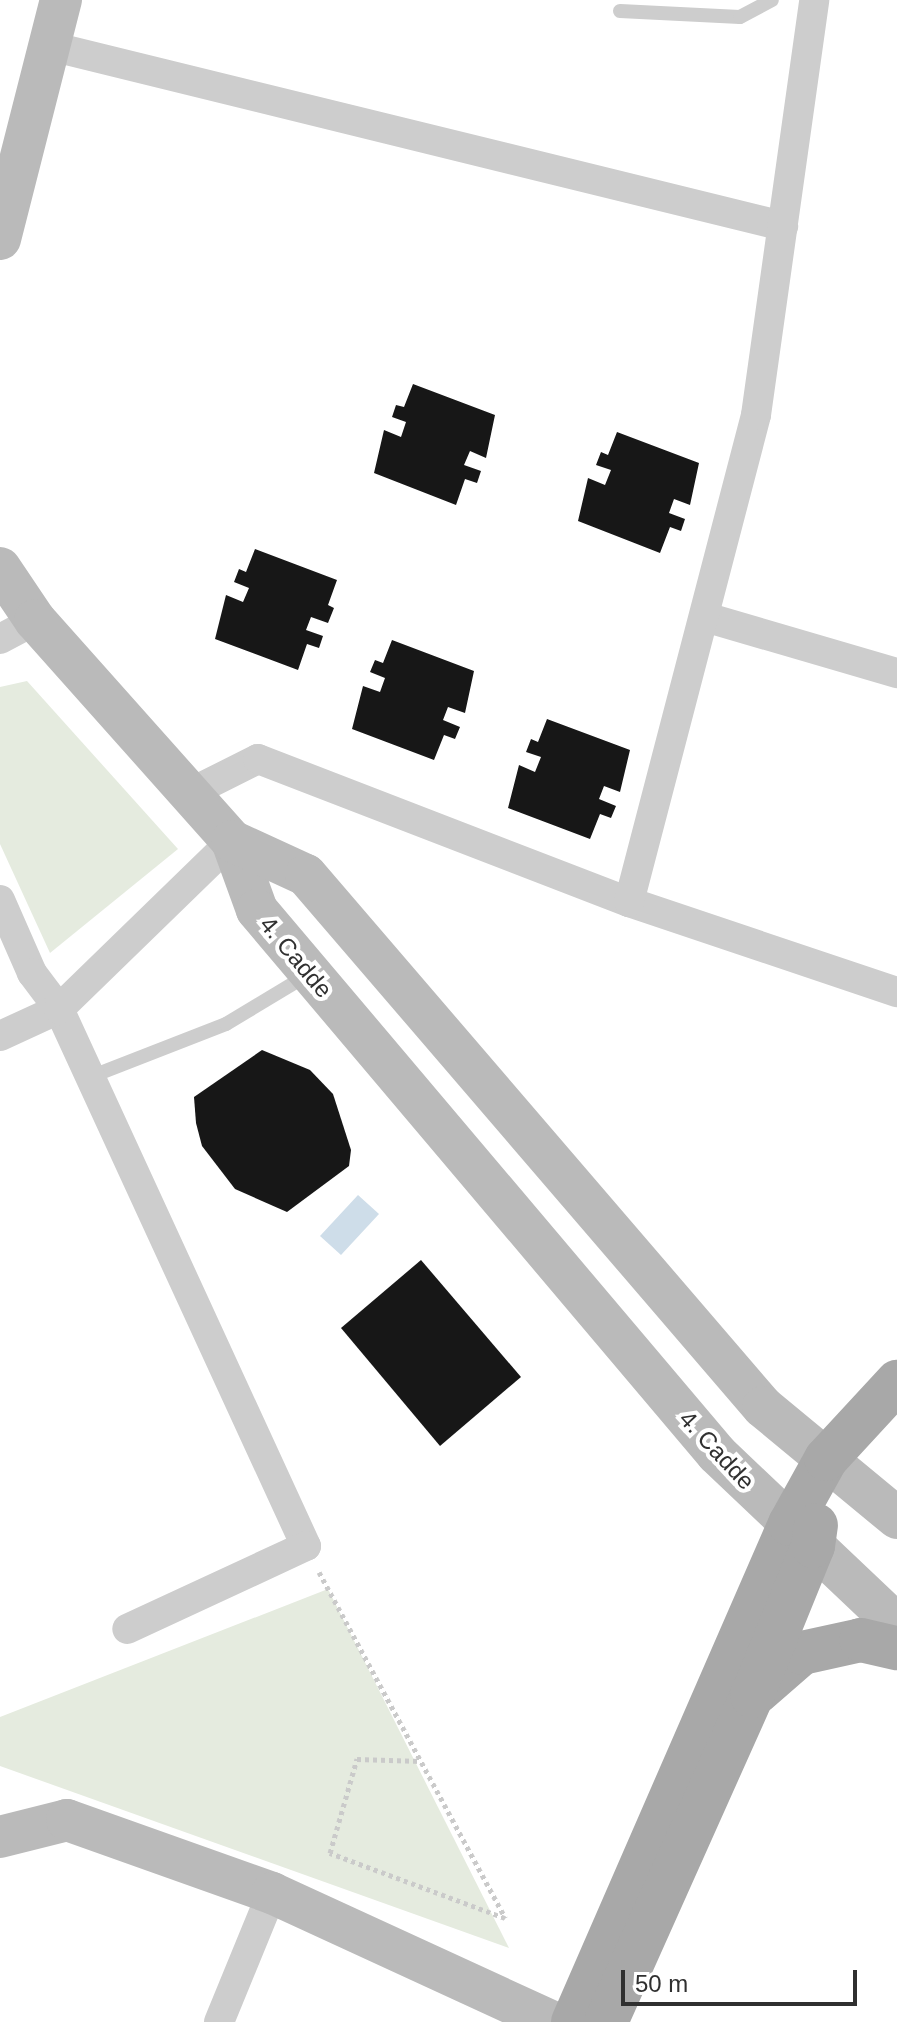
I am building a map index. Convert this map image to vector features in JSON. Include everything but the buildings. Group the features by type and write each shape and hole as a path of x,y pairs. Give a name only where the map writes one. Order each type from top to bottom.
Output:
{"main road":[{"path":"606,2022 752,1696 826,1459 897,1382"},
{"path":"573,2022 802,1535"},
{"path":"752,1696 802,1653 861,1640 897,1648"}],"street":[{"path":"0,239 61,0"},
{"path":"629,902 756,415 814,0"},
{"path":"50,46 783,226"},
{"path":"0,568 17,630 190,793 232,841 306,875 763,1407 897,1518"},
{"path":"705,617 897,673"},
{"path":"190,793 258,759 629,902 897,992"},
{"path":"0,1036 59,1009 232,841"},
{"name":"4. Cadde","path":"232,841 257,910 717,1454 897,1625"},
{"path":"0,900 32,973 59,1009 306,1546 127,1629"},
{"path":"0,1837 67,1820 272,1893 552,2022"},
{"path":"219,2022 272,1893"}],"lane":[{"path":"620,11 740,17 772,0"},
{"path":"90,1077 226,1024 310,974"}],"path":[{"path":"306,1546 505,1918 330,1853 357,1759 421,1761"}],"shaded area":[{"path":"27,681 178,849 50,953 0,844 0,687"},
{"path":"328,1589 509,1948 0,1766 0,1717"}],"water":[{"path":"358,1195 379,1214 341,1255 320,1236"}]}
